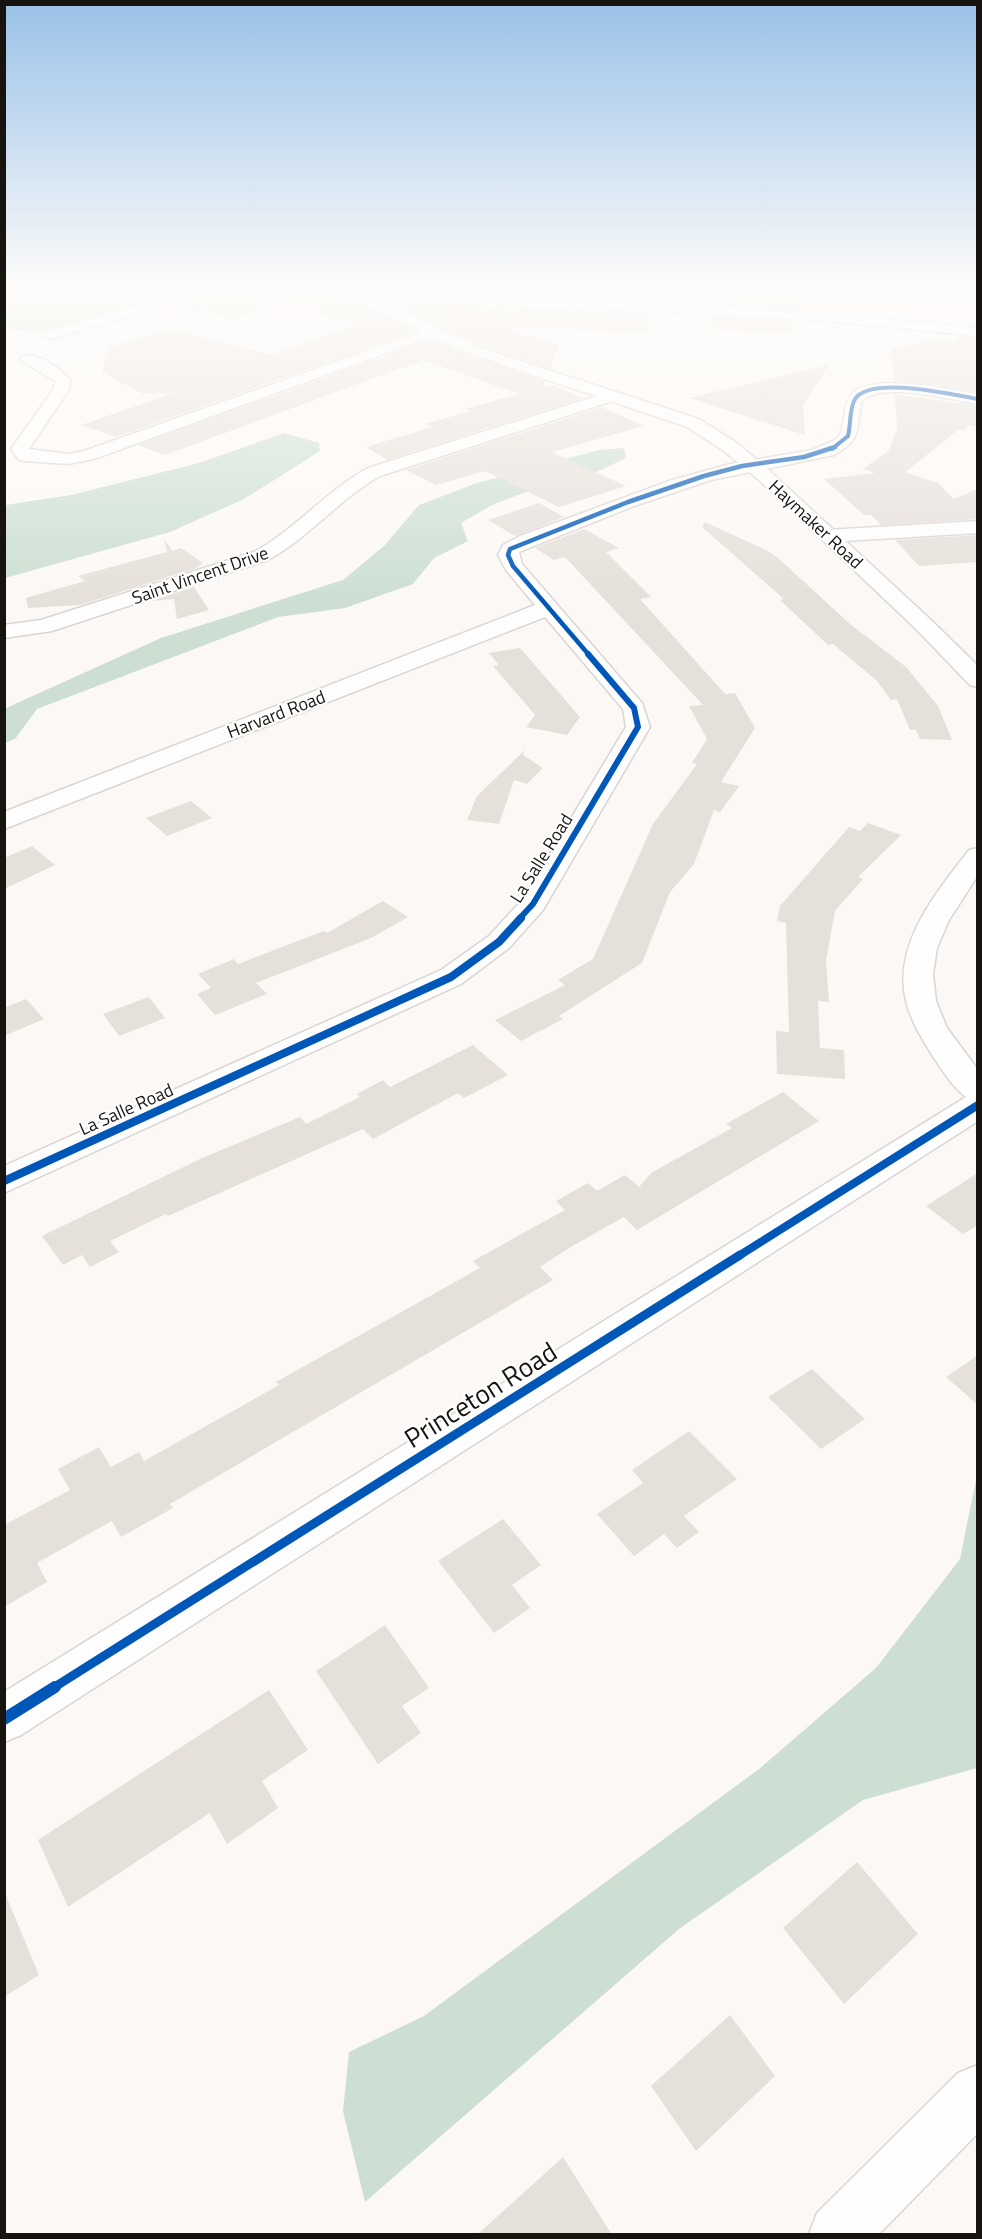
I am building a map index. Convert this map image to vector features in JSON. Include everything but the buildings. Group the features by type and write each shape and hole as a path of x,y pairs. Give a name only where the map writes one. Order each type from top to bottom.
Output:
{"street":[{"path":"60,391 20,449 25,456 68,459 88,455 267,391"},
{"name":"Haymaker Road","path":"599,391 693,423 717,436 752,465 954,653 978,680"},
{"path":"752,465 800,458 828,451 846,442 850,435 853,400 856,396 867,391"},
{"path":"927,391 978,399"},
{"name":"Saint Vincent Drive","path":"4,632 44,626 261,556 279,548 352,482 387,466 613,396"},
{"name":"La Salle Road","path":"4,1181 433,986 451,977 499,942 533,904 638,727 634,708 513,566 508,555 510,549 527,540 678,486 752,465"},
{"path":"827,536 978,527"},
{"name":"Harvard Road","path":"4,821 548,608"},
{"path":"978,856 948,894 925,935 916,978 924,1017 948,1059 978,1092"},
{"name":"Princeton Road","path":"4,1719 978,1105"},
{"path":"838,2235 978,2093"}],"green space":[{"path":"284,433 319,443 320,451 244,499 170,532 5,578 5,505 71,495 199,463"},
{"path":"624,448 626,458 590,475 539,487 494,504 461,523 468,541 434,558 413,584 345,608 278,617 37,709 15,739 5,743 4,709 161,638 343,580 385,545 419,505 477,483 599,450"},
{"path":"977,1475 977,1768 863,1800 679,1929 365,2202 343,2111 349,2052 424,2016 759,1769 876,1668 960,1559"}],"cycle path":[{"path":"4,1181 451,977 499,942 533,904 638,727 634,708 513,566 508,555 510,549 527,540 704,476 742,466 816,455 828,451 841,444 848,436 855,399 866,391"},
{"path":"934,391 978,399"},
{"path":"4,1719 978,1105"}]}
